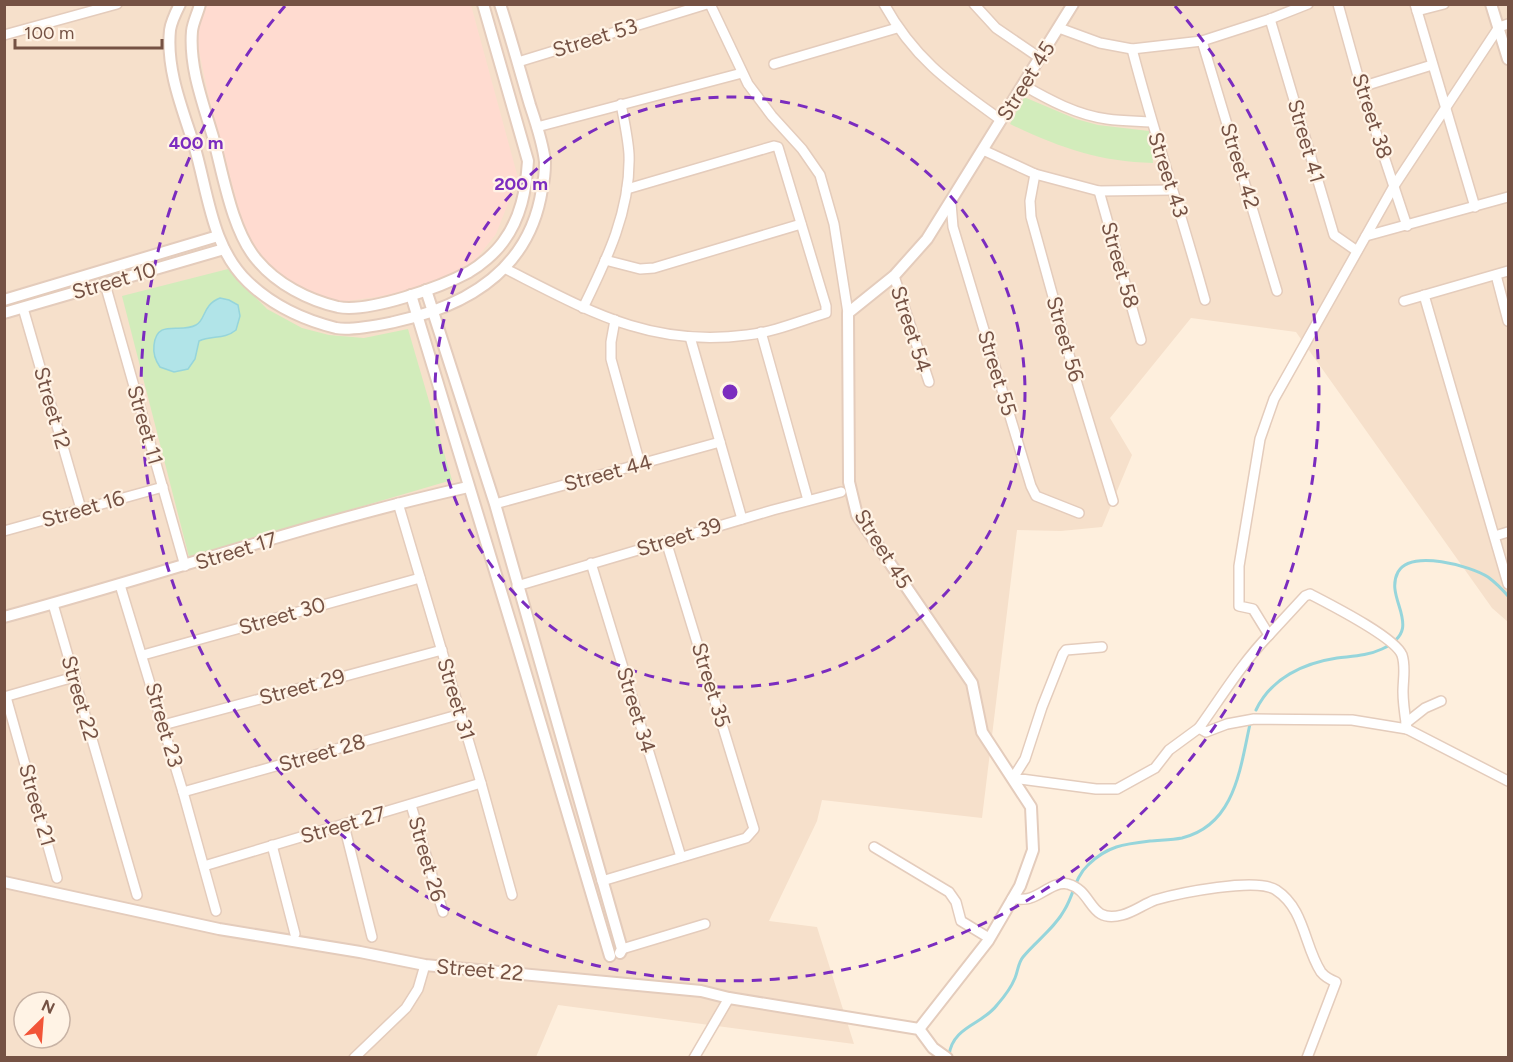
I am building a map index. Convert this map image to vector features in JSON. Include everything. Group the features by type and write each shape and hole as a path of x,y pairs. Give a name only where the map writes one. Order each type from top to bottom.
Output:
{"street":[{"path":"4,35 117,4"},
{"path":"180,4 170,28 172,73 199,160 218,236 224,249 246,280 268,300 304,318 338,328 381,325 418,317 434,312 472,293 499,275 520,248 535,219 545,162 537,127 500,4"},
{"path":"200,4 192,29 193,67 240,234 256,260 279,281 308,298 340,307 374,305 411,295 469,271 495,252 519,214 526,186 528,161 483,4"},
{"path":"709,4 742,73 760,100 802,148 820,175 834,224 848,313"},
{"name":"Street 53","path":"518,62 709,4"},
{"path":"884,4 897,28 943,78 1001,120"},
{"path":"974,4 996,28 1040,58"},
{"name":"Street 45","path":"919,1029 989,938 1020,886 1033,850 1031,807 982,732 972,682 857,515 849,482 848,313 894,276 927,239 1073,4"},
{"path":"1059,28 1100,43 1132,49 1202,41 1308,4"},
{"name":"Street 38","path":"1338,4 1407,226"},
{"path":"1444,4 1416,8 1475,207"},
{"path":"1491,4 1504,25 1509,59"},
{"name":"Street 41","path":"1270,19 1334,235 1357,251"},
{"path":"1269,635 1253,609 1239,606 1238,599 1239,566 1260,439 1274,399 1394,186 1444,108 1504,25"},
{"path":"774,64 897,28"},
{"path":"492,36 508,30"},
{"name":"Street 42","path":"1202,41 1277,291"},
{"name":"Street 43","path":"1132,49 1151,122 1205,300"},
{"path":"1362,87 1432,65"},
{"path":"537,127 742,73"},
{"path":"1023,85 1076,111 1106,119 1151,122"},
{"path":"583,308 617,232 627,189 629,153 621,104"},
{"path":"504,268 583,308 615,321 642,330 680,337 748,335 826,313 778,147 774,146 627,189"},
{"path":"983,150 1035,174 1099,191 1172,190"},
{"path":"199,160 218,155"},
{"name":"Street 56","path":"1035,174 1030,201 1031,217 1076,380 1113,501"},
{"name":"Street 58","path":"1099,191 1141,340"},
{"path":"1366,236 1509,197"},
{"path":"522,201 538,205"},
{"name":"Street 55","path":"951,202 953,227 1031,486 1036,496 1080,513"},
{"path":"605,261 640,269 654,268 801,224"},
{"name":"Street 10","path":"4,300 218,236"},
{"name":"Street 10","path":"4,313 224,249"},
{"path":"1404,301 1509,271"},
{"path":"1496,275 1509,321"},
{"name":"Street 54","path":"894,276 929,382"},
{"name":"Street 11","path":"105,284 185,566"},
{"path":"285,308 294,289"},
{"path":"426,290 495,504 603,881 617,953"},
{"path":"411,295 518,647 617,953"},
{"path":"1424,295 1508,584"},
{"name":"Street 12","path":"23,308 81,509"},
{"path":"615,321 611,359 640,464"},
{"path":"761,332 808,500"},
{"path":"690,337 742,519"},
{"name":"Street 44","path":"495,504 720,442"},
{"name":"Street 16","path":"4,531 163,487"},
{"name":"Street 17","path":"4,617 398,503 468,487"},
{"name":"Street 39","path":"517,586 841,492"},
{"name":"Street 31","path":"398,503 512,895"},
{"path":"1495,536 1509,532"},
{"name":"Street 35","path":"666,541 718,705 754,829 746,838 681,857"},
{"name":"Street 34","path":"591,563 681,857"},
{"name":"Street 30","path":"143,655 420,578"},
{"name":"Street 23","path":"120,585 143,655 216,911"},
{"path":"1102,647 1066,650 1063,654 1025,759 1013,778 1096,789 1117,789 1155,768 1169,750 1199,728 1251,654 1305,596 1310,594 1381,635 1401,652 1404,668 1403,694 1406,726"},
{"name":"Street 22","path":"53,604 137,895"},
{"path":"518,647 533,642"},
{"name":"Street 29","path":"163,724 442,650"},
{"path":"5,697 74,677"},
{"name":"Street 21","path":"5,697 57,878"},
{"path":"1406,726 1425,708 1441,701"},
{"name":"Street 28","path":"183,792 461,714"},
{"path":"1199,728 1206,732 1227,724 1254,719 1352,720 1406,726 1509,781"},
{"name":"Street 27","path":"204,866 481,783"},
{"name":"Street 26","path":"411,805 443,912"},
{"path":"344,825 372,937"},
{"path":"272,845 295,934"},
{"path":"874,847 949,892 956,902 961,921 989,938"},
{"path":"603,881 681,857"},
{"name":"Street 22","path":"4,882 219,929 425,965 701,991 729,998 919,1029"},
{"path":"1012,899 1029,899 1050,888 1067,884 1079,890 1095,911 1111,917 1124,914 1158,899 1216,888 1265,885 1276,890 1295,909 1322,974 1336,982 1307,1058"},
{"path":"617,953 705,924"},
{"path":"354,1058 406,1008 418,989 425,965"},
{"path":"694,1058 729,998"},
{"path":"919,1029 933,1048 947,1058"}],"shaded area":[{"path":"5,5 1508,5 1508,622 1492,608 1296,332 1191,318 1110,418 1132,455 1102,527 1061,531 1017,530 982,818 822,800 817,821 769,921 817,927 854,1044 558,1005 536,1057 5,1058"},
{"path":"206,5 471,5 518,178 496,234 469,268 424,287 339,302 307,291 277,273 253,245 244,229 208,94 197,42 201,16"}],"green space":[{"path":"1024,97 1076,119 1098,125 1149,131 1153,163 1115,160 1079,152 1010,124"},
{"path":"228,269 267,309 302,328 329,335 364,338 408,329 452,480 189,557 122,296"}],"water":[{"path":"220,298 238,305 240,316 236,330 227,335 199,341 195,359 188,369 174,372 160,367 154,348 156,337 160,332 164,329 196,325 210,304"}],"waterway":[{"path":"1256,710 1270,689 1301,668 1325,660 1371,653 1395,641 1401,632 1403,623 1395,582 1398,572 1405,565 1428,561 1469,568 1488,577 1508,596"},
{"path":"949,1055 956,1038 991,1012 1005,996 1021,959 1061,916 1077,880 1095,859 1109,850 1124,845 1182,838 1200,831 1214,821 1232,793 1243,759 1250,724"}]}
